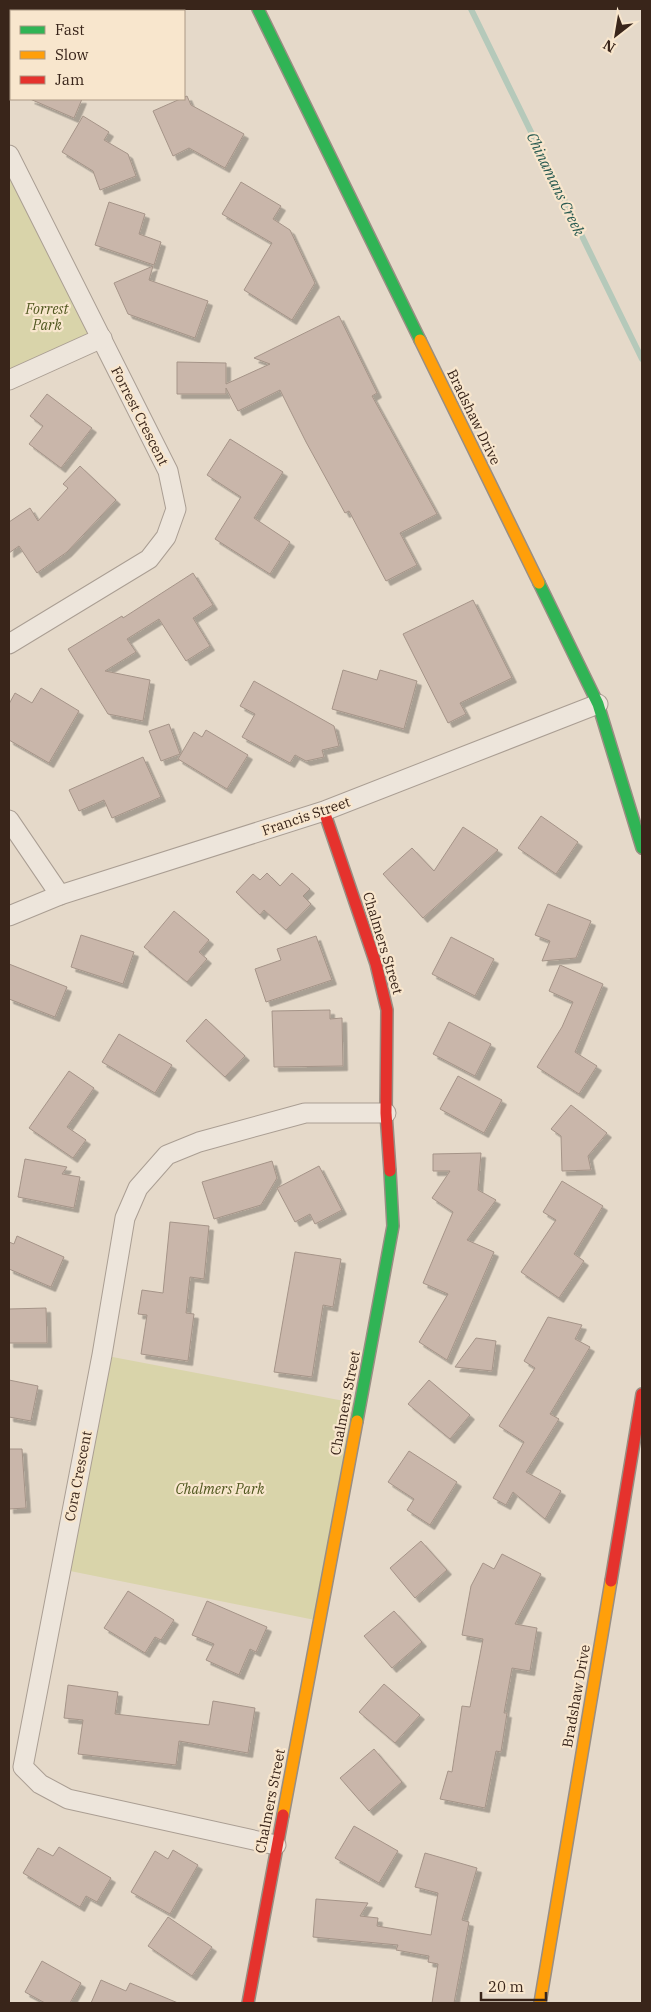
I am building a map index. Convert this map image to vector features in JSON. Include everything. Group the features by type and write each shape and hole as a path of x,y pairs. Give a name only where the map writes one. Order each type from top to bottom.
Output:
{"street":[{"name":"Bradshaw Drive","path":"258,9 598,704 642,848"},
{"name":"Forrest Crescent","path":"9,155 168,470 176,510 166,536 149,559 9,644"},
{"path":"9,380 102,338"},
{"name":"Francis Street","path":"9,916 60,895 324,811 598,704"},
{"name":"Chalmers Street","path":"248,2003 393,1226 386,1113 387,1010 376,964 324,811"},
{"path":"9,820 60,895"},
{"name":"Cora Crescent","path":"276,1845 68,1799 40,1784 23,1767 102,1355 125,1218 138,1188 167,1155 199,1142 305,1113 386,1113"},
{"name":"Bradshaw Drive","path":"540,2003 642,1394"}],"green space":[{"name":"Forrest Park","path":"9,155 102,338 9,380"},
{"name":"Chalmers Park","path":"102,1355 360,1404 320,1621 60,1569"}],"building":[{"path":"187,96 191,105 244,134 225,168 189,148 173,156 153,111 178,100 185,100"},
{"path":"32,100 82,100 74,118"},
{"path":"83,116 109,132 104,140 128,154 136,176 100,190 93,171 62,152"},
{"path":"241,182 281,206 273,219 290,230 315,283 292,320 244,290 272,243 222,214"},
{"path":"109,202 145,214 139,234 161,242 154,265 95,245"},
{"path":"153,266 149,280 208,301 195,338 128,314 114,283"},
{"path":"339,316 377,393 372,396 437,514 400,533 417,565 386,581 349,511 345,513 280,390 238,411 226,388 226,394 177,394 177,362 226,363 226,384 270,364 254,358"},
{"path":"47,394 92,428 61,468 29,444 43,426 30,416"},
{"path":"230,439 283,472 254,518 290,542 270,574 215,539 241,497 207,475"},
{"path":"80,466 116,500 67,552 37,573 19,546 9,553 9,522 30,508 38,521 68,488 63,484"},
{"path":"193,573 213,605 193,618 210,646 186,661 159,619 127,639 136,652 105,671 150,680 143,721 108,714 68,649 122,616 123,618"},
{"path":"473,600 512,678 460,703 466,714 448,723 403,634"},
{"path":"343,670 377,680 380,670 417,681 404,729 332,709"},
{"path":"254,681 334,726 339,746 322,750 324,757 306,761 295,755 290,763 242,737 255,714 240,706"},
{"path":"41,688 79,711 49,763 9,740 9,704 15,693 32,703"},
{"path":"169,724 180,754 161,761 149,731"},
{"path":"206,730 248,755 227,789 178,759 194,732 202,737"},
{"path":"143,757 161,797 112,818 104,800 79,811 69,790"},
{"path":"541,816 578,842 556,874 518,848"},
{"path":"463,827 498,850 423,918 383,874 412,848 434,871"},
{"path":"267,873 280,886 292,873 310,889 303,896 311,904 286,930 264,910 260,915 236,892 253,874 260,880"},
{"path":"548,904 591,921 576,958 542,961 550,941 535,935"},
{"path":"174,911 209,940 199,952 207,959 187,982 144,947"},
{"path":"81,935 134,952 123,984 71,967"},
{"path":"316,936 332,980 266,1002 255,969 281,960 277,949"},
{"path":"451,937 494,959 475,996 432,974"},
{"path":"9,964 67,987 55,1017 9,999"},
{"path":"560,965 603,984 575,1052 597,1066 579,1094 537,1067 562,1027 573,1002 549,991"},
{"path":"330,1010 330,1019 342,1018 343,1066 274,1067 272,1011"},
{"path":"206,1019 245,1056 225,1077 186,1041"},
{"path":"449,1022 491,1044 475,1076 433,1054"},
{"path":"119,1034 172,1065 155,1093 102,1062"},
{"path":"69,1071 94,1088 67,1127 86,1140 73,1158 29,1128"},
{"path":"458,1076 502,1100 484,1133 440,1109"},
{"path":"571,1105 607,1133 588,1156 591,1170 562,1171 561,1136 551,1129"},
{"path":"481,1153 478,1190 496,1200 467,1240 494,1252 447,1360 419,1342 448,1294 423,1283 453,1212 432,1198 450,1171 433,1171 433,1154"},
{"path":"25,1159 67,1167 62,1174 80,1177 74,1208 18,1197"},
{"path":"272,1161 277,1178 261,1205 214,1219 202,1182"},
{"path":"319,1166 342,1210 315,1224 310,1214 295,1222 277,1188"},
{"path":"562,1181 603,1206 574,1254 584,1261 559,1298 521,1272 556,1220 543,1212"},
{"path":"170,1222 209,1226 204,1279 190,1277 186,1313 194,1314 188,1361 141,1354 147,1315 138,1314 142,1290 163,1293"},
{"path":"17,1236 64,1257 51,1287 9,1269 9,1242 14,1244"},
{"path":"295,1252 341,1259 333,1307 323,1305 312,1377 274,1372"},
{"path":"46,1308 47,1343 9,1343 9,1309"},
{"path":"548,1317 582,1325 575,1339 590,1347 550,1414 559,1419 526,1472 561,1491 545,1519 513,1492 506,1505 493,1498 524,1442 499,1426 535,1368 524,1361"},
{"path":"476,1338 496,1341 492,1371 455,1367"},
{"path":"9,1380 38,1386 31,1421 9,1417"},
{"path":"429,1380 470,1415 450,1439 408,1404"},
{"path":"9,1449 22,1449 26,1508 9,1509"},
{"path":"409,1451 457,1482 430,1525 407,1510 414,1499 388,1482"},
{"path":"421,1541 447,1570 415,1598 390,1568"},
{"path":"502,1554 541,1574 515,1624 537,1628 530,1671 512,1668 504,1713 507,1713 501,1752 496,1751 485,1808 440,1799 448,1771 452,1772 462,1706 470,1707 483,1639 462,1635 471,1586 483,1563 494,1569"},
{"path":"128,1591 174,1620 161,1640 155,1637 145,1653 104,1628"},
{"path":"207,1601 267,1627 256,1652 250,1649 239,1675 206,1660 214,1644 192,1635"},
{"path":"394,1611 422,1642 392,1668 364,1636"},
{"path":"384,1684 420,1715 395,1743 359,1712"},
{"path":"68,1685 118,1692 115,1714 209,1725 213,1701 255,1708 248,1753 179,1741 176,1765 78,1754 83,1720 64,1718"},
{"path":"374,1749 402,1782 369,1811 340,1778"},
{"path":"354,1826 398,1851 379,1883 335,1858"},
{"path":"59,1847 111,1878 97,1902 86,1896 80,1907 23,1873 38,1848 53,1856"},
{"path":"173,1850 198,1865 170,1914 131,1892 155,1851 168,1859"},
{"path":"425,1853 477,1868 462,1920 469,1922 454,2003 432,2003 438,1964 428,1962 429,1956 396,1950 398,1945 313,1937 316,1899 368,1903 360,1916 378,1918 377,1926 431,1935 438,1893 415,1887"},
{"path":"168,1917 212,1947 192,1976 148,1946"},
{"path":"42,1961 81,1983 70,2003 45,2003 25,1992"},
{"path":"101,1980 126,1991 130,1983 178,2003 91,2003"}],"waterway":[{"name":"Chinamans Creek","path":"471,9 642,359"}],"traffic: fast":[{"path":"258,9 420,340"},
{"path":"539,583 598,704 642,848"},
{"path":"357,1421 393,1226 390,1171"}],"traffic: slow":[{"path":"420,340 539,583"},
{"path":"283,1815 357,1421"},
{"path":"540,2003 611,1581"}],"traffic: jam":[{"path":"324,811 376,964 387,1010 386,1113 390,1171"},
{"path":"611,1581 642,1394"},
{"path":"248,2003 283,1815"}]}
